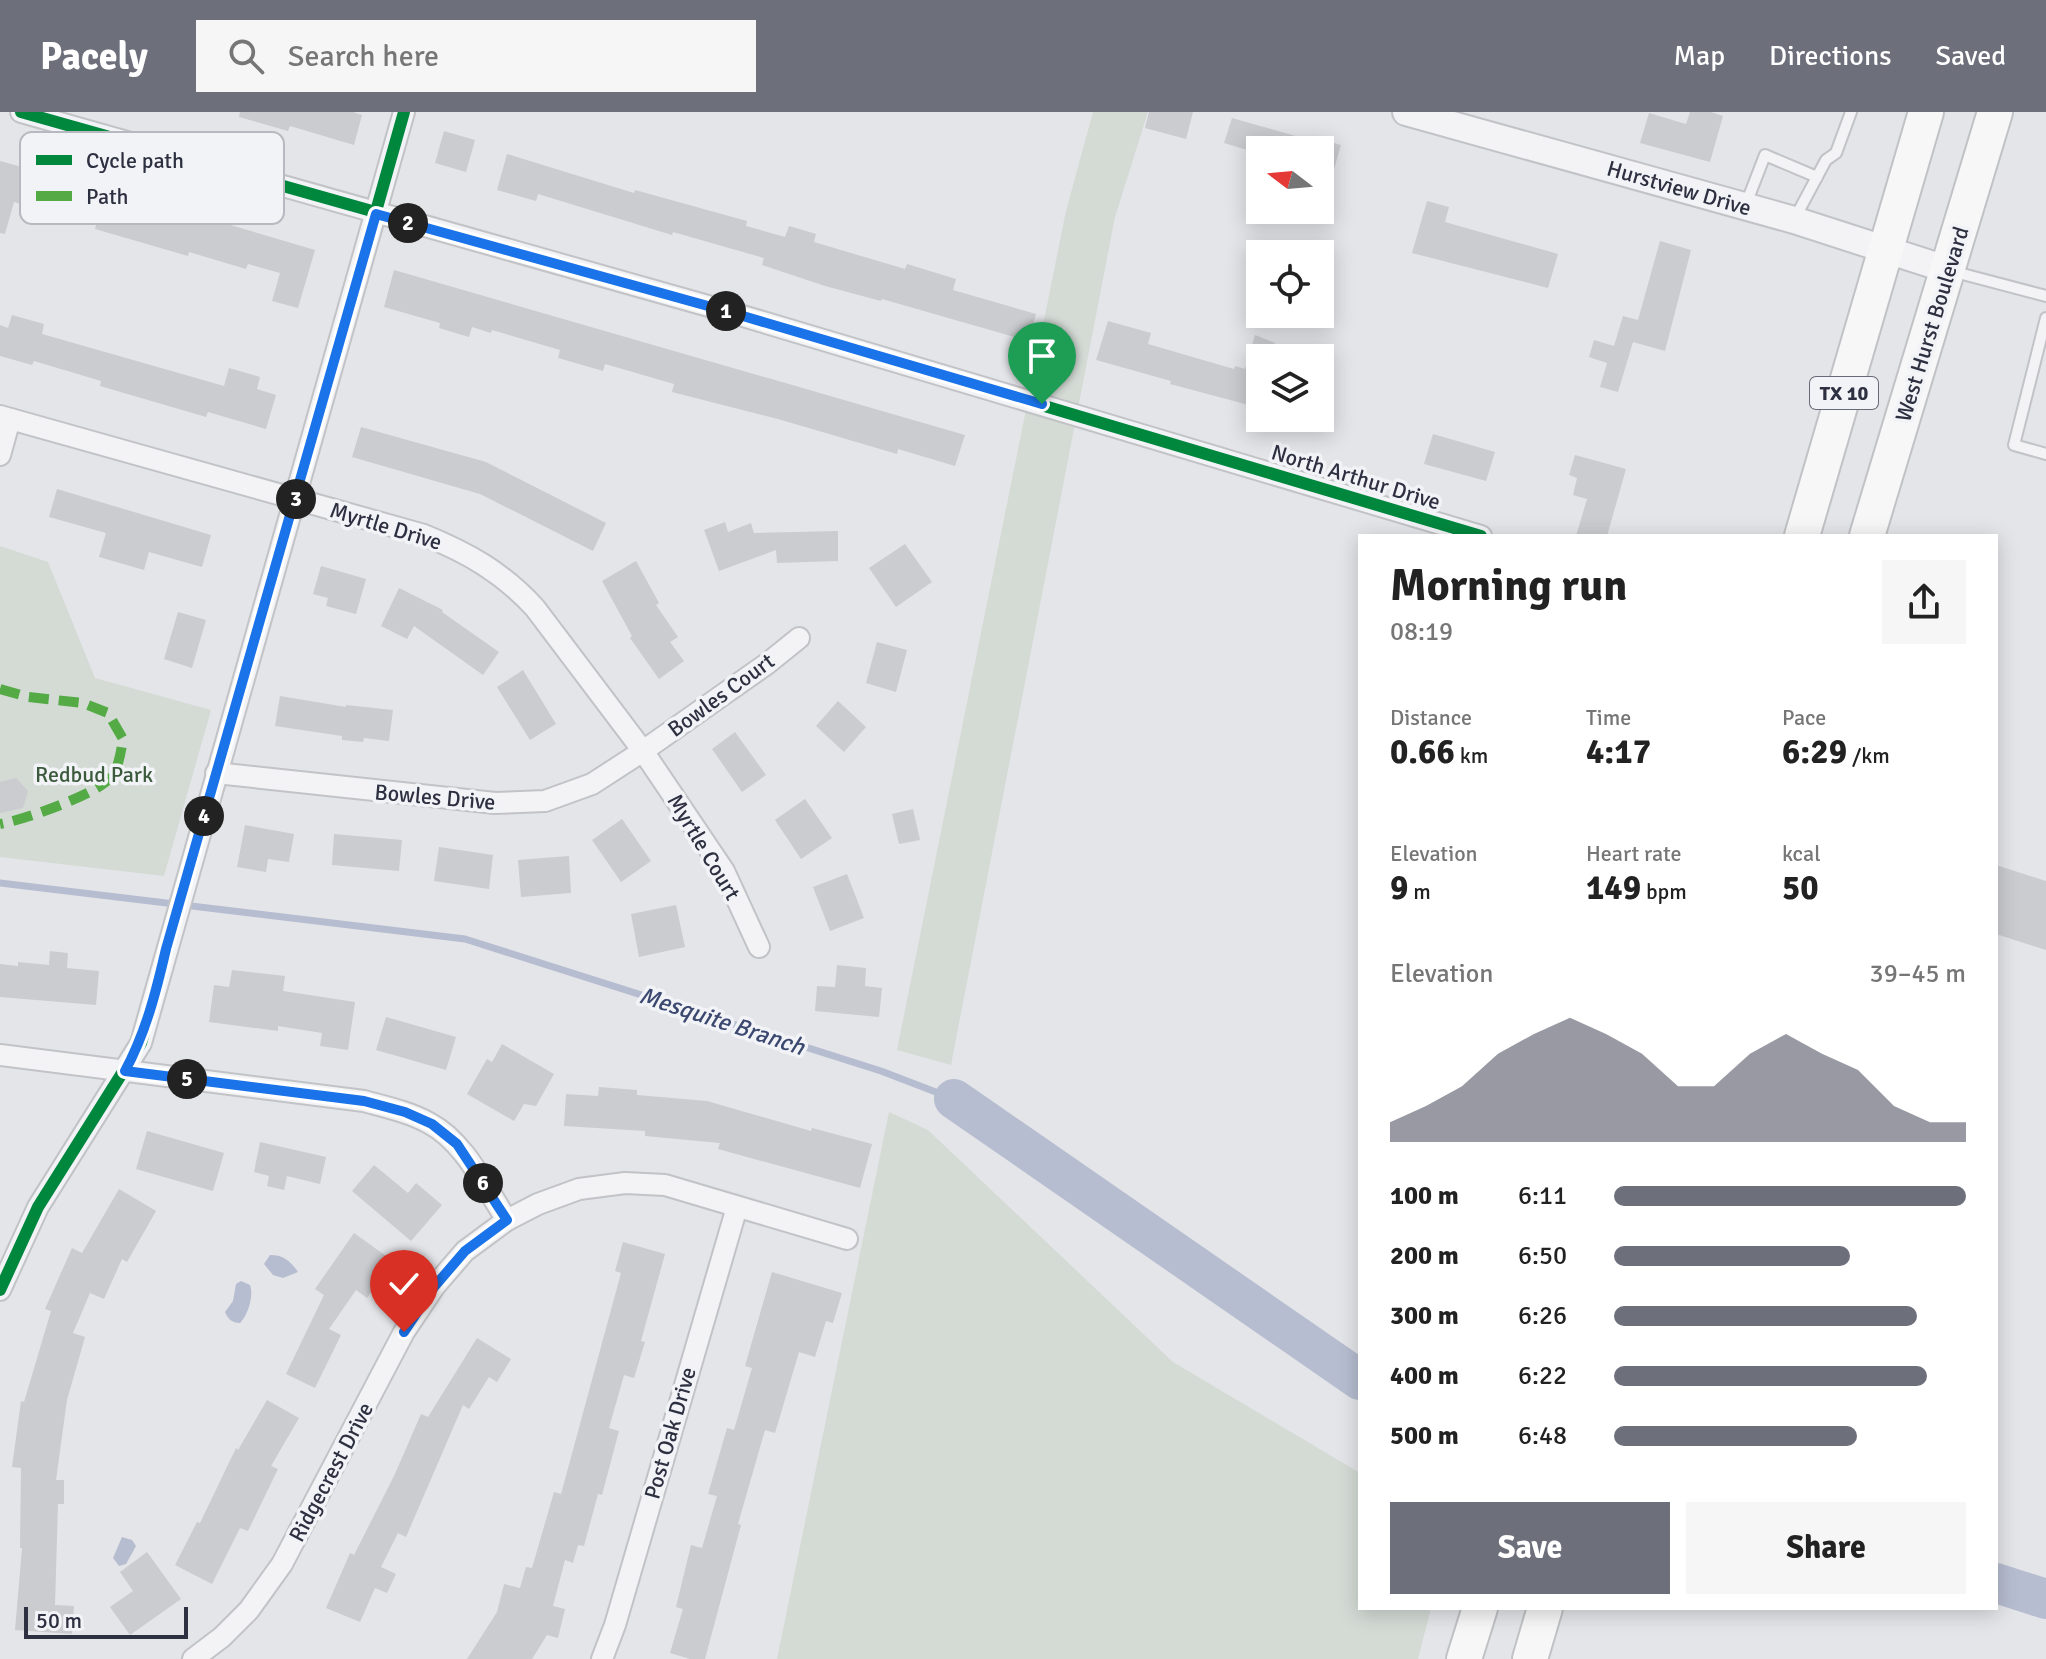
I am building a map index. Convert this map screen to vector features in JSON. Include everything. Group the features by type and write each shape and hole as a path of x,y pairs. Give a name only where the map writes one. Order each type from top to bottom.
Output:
{"main road":[{"name":"TX 10","path":"1803,534 1926,112"},
{"name":"West Hurst Boulevard","path":"1868,534 1995,112"},
{"path":"1464,1659 1479,1610"},
{"path":"1530,1659 1544,1610"}],"street":[{"name":"North Arthur Drive","path":"21,112 91,132"},
{"path":"0,1290 38,1207 141,1043 404,112"},
{"name":"Hurstview Drive","path":"1406,112 1794,220 1949,270"},
{"name":"North Arthur Drive","path":"284,188 756,320 1474,534"},
{"path":"0,455 5,418"},
{"name":"Myrtle Drive","path":"5,418 424,535 466,552 517,588 535,608 643,751"},
{"name":"Bowles Court","path":"643,751 799,638"},
{"name":"Bowles Drive","path":"216,773 495,803 545,801 592,784 643,751"},
{"name":"Myrtle Court","path":"643,751 724,871 759,947"},
{"path":"0,1055 364,1101 405,1112 432,1124 457,1144 507,1220"},
{"name":"Ridgecrest Drive","path":"193,1659 222,1637 249,1610 282,1564 404,1332 434,1287 465,1251 507,1220 538,1204 579,1189 625,1183 665,1185 847,1239"},
{"name":"Post Oak Drive","path":"602,1659 615,1625 737,1207"}],"lane":[{"path":"1794,220 1826,160 1836,153 1851,112"},
{"path":"1745,206 1765,155 1817,177"},
{"path":"1949,270 2046,296"},
{"path":"2046,318 2014,445 2046,454"}],"green space":[{"path":"1093,112 1148,112 1115,217 951,1065 897,1050 1066,211"},
{"name":"Redbud Park","path":"0,546 48,562 95,678 211,710 164,876 0,857"},
{"path":"889,1112 928,1130 1173,1362 1358,1472 1358,1610 1430,1610 1418,1659 777,1659"}],"water":[{"path":"270,1255 286,1259 298,1272 283,1278 273,1275 264,1264"},
{"path":"241,1281 250,1285 251,1300 240,1323 231,1320 225,1312 233,1301 236,1284"},
{"path":"122,1537 132,1540 136,1546 126,1564 119,1566 113,1558"}],"building":[{"path":"240,112 353,112 362,115 354,145 290,126 288,131 239,117"},
{"path":"1149,112 1193,112 1186,139 1145,128"},
{"path":"1690,112 1711,112 1723,116 1710,162 1640,143 1649,113 1686,124"},
{"path":"1232,118 1295,136 1246,136 1246,150 1224,143"},
{"path":"444,131 475,140 466,172 435,163"},
{"path":"1334,143 1341,145 1334,169"},
{"path":"507,154 634,193 635,190 747,221 746,226 785,237 789,226 816,234 814,242 905,269 907,264 956,279 953,290 1036,314 1028,341 825,286 762,265 764,258 673,232 672,235 538,194 536,201 497,190"},
{"path":"0,161 20,166 20,204 14,202 5,234 0,233"},
{"path":"1427,201 1449,207 1445,222 1558,254 1548,288 1412,253"},
{"path":"92,224 227,224 315,250 298,308 272,301 280,273 248,264 246,269 189,252 188,256 95,229 96,225"},
{"path":"1660,241 1691,250 1665,351 1633,342 1618,392 1600,387 1607,363 1589,357 1594,340 1614,346 1623,316 1638,320"},
{"path":"394,270 965,435 955,466 898,449 897,454 672,392 674,384 605,364 603,371 558,358 560,350 492,330 491,333 472,327 469,337 439,328 440,323 384,307"},
{"path":"12,315 44,324 42,334 224,386 229,368 260,377 257,389 276,395 266,429 208,412 206,417 100,386 101,381 34,361 32,365 0,356 0,325 8,328"},
{"path":"1108,321 1151,333 1148,344 1234,369 1235,366 1245,369 1246,366 1246,404 1170,384 1171,381 1096,360"},
{"path":"1255,335 1275,344 1252,344"},
{"path":"361,427 486,462 606,523 593,551 480,494 352,457"},
{"path":"1433,434 1495,452 1486,481 1424,464"},
{"path":"1575,455 1626,469 1608,534 1577,534 1587,499 1573,495 1577,478 1569,475"},
{"path":"57,489 211,535 202,567 149,552 144,570 99,557 106,533 49,517"},
{"path":"725,522 728,532 751,523 754,533 838,531 838,561 777,563 776,550 719,571 704,530"},
{"path":"905,544 932,582 896,607 869,568"},
{"path":"636,561 659,603 656,605 678,637 670,642 684,661 659,679 630,638 632,636 602,581"},
{"path":"321,566 366,579 356,614 326,606 328,598 313,594"},
{"path":"399,588 443,610 499,652 483,675 414,626 407,639 381,626"},
{"path":"178,612 206,620 192,668 164,659"},
{"path":"877,642 907,650 896,692 866,683"},
{"path":"523,670 556,724 530,740 497,687"},
{"path":"280,696 346,707 393,710 389,741 364,738 363,742 342,740 342,736 275,726"},
{"path":"838,701 866,727 844,752 816,726"},
{"path":"735,732 766,775 742,792 712,749"},
{"path":"16,778 28,791 23,808 0,813 0,782"},
{"path":"805,799 832,838 801,859 775,820"},
{"path":"913,809 920,840 899,844 892,814"},
{"path":"622,819 651,861 621,882 592,840"},
{"path":"245,825 294,834 289,862 268,859 266,872 237,867"},
{"path":"334,834 402,840 399,871 332,865"},
{"path":"439,847 493,855 489,889 434,881"},
{"path":"569,856 571,893 521,897 518,860"},
{"path":"1998,866 2046,881 2046,950 1998,935"},
{"path":"847,874 864,918 830,931 813,887"},
{"path":"676,905 685,947 639,957 631,914"},
{"path":"50,951 68,953 67,968 99,971 96,1005 0,997 0,964 49,965"},
{"path":"837,965 866,968 865,986 882,988 879,1017 815,1011 817,986 835,987"},
{"path":"232,970 285,976 283,991 355,1002 348,1050 320,1046 322,1033 278,1026 278,1031 209,1022 214,985 229,987"},
{"path":"386,1017 456,1037 446,1070 376,1050"},
{"path":"502,1044 554,1074 536,1106 524,1104 514,1121 467,1094 487,1059 492,1062"},
{"path":"599,1087 637,1090 637,1095 707,1101 811,1131 812,1128 872,1144 860,1188 718,1149 720,1143 645,1136 645,1131 564,1126 566,1094 598,1096"},
{"path":"147,1131 224,1153 213,1191 136,1169"},
{"path":"260,1142 326,1157 320,1184 287,1176 284,1190 267,1186 269,1176 254,1172"},
{"path":"374,1165 408,1193 416,1183 442,1205 411,1241 352,1191"},
{"path":"119,1189 156,1211 127,1262 122,1259 104,1299 90,1293 73,1333 85,1337 67,1400 56,1480 64,1480 64,1504 58,1504 55,1605 74,1606 72,1634 15,1630 22,1548 21,1468 12,1467 21,1401 24,1402 51,1311 45,1309 72,1248 82,1253"},
{"path":"354,1233 393,1261 367,1298 356,1290 329,1329 341,1335 315,1388 286,1374 324,1295 315,1289"},
{"path":"623,1242 665,1254 634,1378 624,1375 609,1428 619,1431 602,1495 598,1494 584,1546 578,1545 573,1563 565,1560 553,1606 565,1609 558,1638 547,1635 532,1659 467,1659 497,1612 504,1584 520,1588 526,1567 532,1568 554,1492 561,1494 621,1273 615,1271"},
{"path":"772,1272 842,1293 833,1323 826,1321 815,1357 799,1352 775,1433 765,1430 705,1659 690,1659 670,1653 683,1609 676,1607 691,1545 702,1548 717,1496 708,1494 727,1428 734,1430 752,1368 745,1366"},
{"path":"477,1338 511,1359 497,1382 489,1377 469,1409 463,1405 406,1537 398,1533 381,1567 396,1574 387,1593 375,1588 360,1622 326,1608 350,1553 354,1555 394,1476 421,1414 428,1417"},
{"path":"267,1400 299,1418 271,1466 278,1469 248,1531 240,1528 212,1584 175,1565 197,1522 200,1523 236,1448 238,1450"},
{"path":"147,1552 181,1599 130,1635 110,1607 133,1591 120,1572"}],"waterway":[{"name":"Mesquite Branch","path":"0,883 465,939 881,1071 954,1099"},
{"name":"Mesquite Branch","path":"954,1099 1358,1379"},
{"name":"Mesquite Branch","path":"1998,1584 2046,1599"}],"marked path":[{"path":"0,689 28,697 83,703 108,713 123,739 116,768 104,783 60,805 0,824"}],"cycle path":[{"path":"21,112 92,132"},
{"path":"0,1290 38,1207 141,1043 404,112"},
{"path":"284,186 726,311 1474,534"}],"route":[{"path":"404,1332 434,1287 465,1251 507,1220 457,1144 432,1124 405,1112 364,1101 125,1071 141,1043 154,1002 166,949 376,214 726,311 1042,404"}]}
